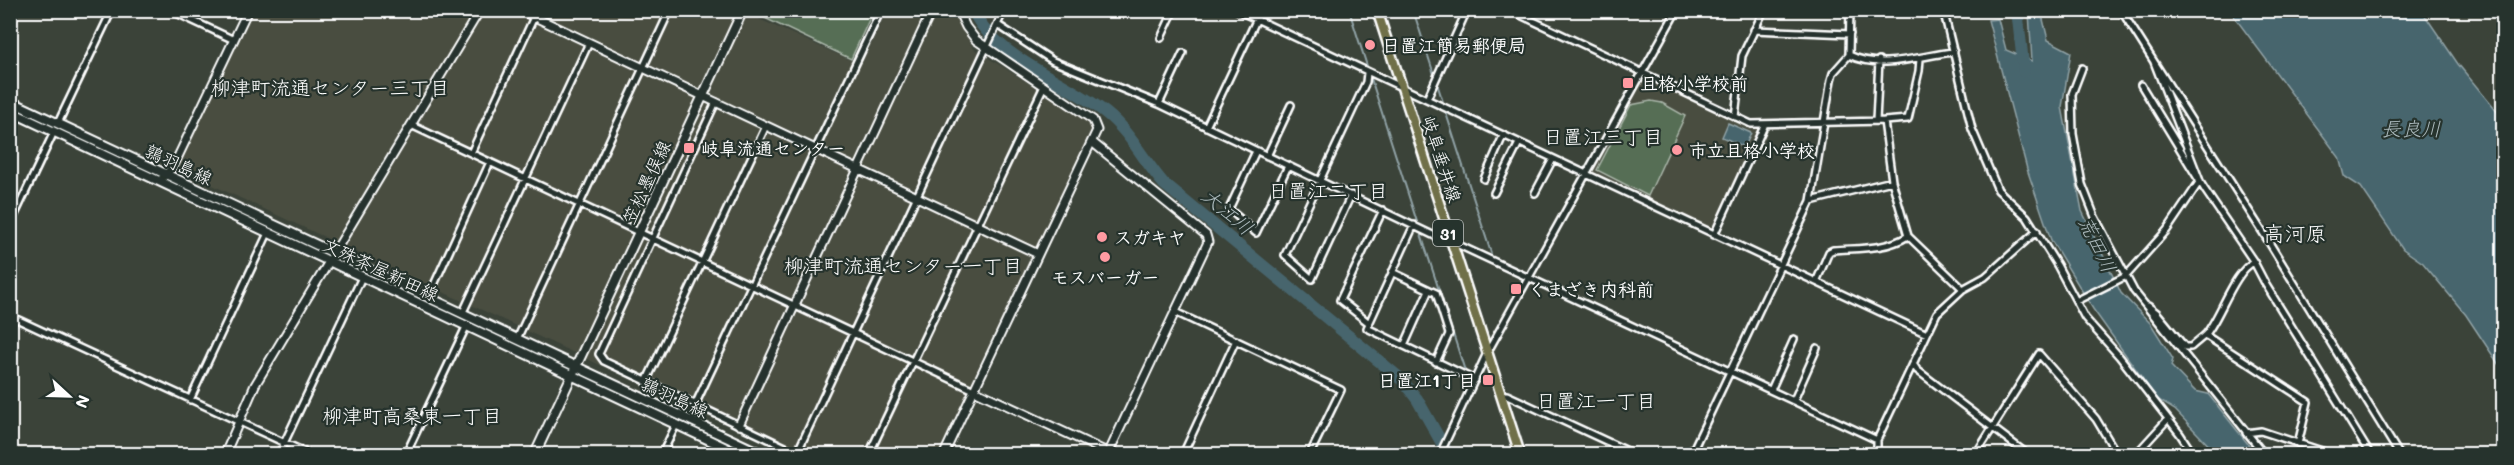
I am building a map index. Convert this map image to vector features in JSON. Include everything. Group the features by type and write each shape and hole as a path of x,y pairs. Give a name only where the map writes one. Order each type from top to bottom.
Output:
{"main road":[{"name":"笠松墨俣線","path":"535,454 743,10"},
{"name":"岐阜垂井線","path":"1377,10 1520,454"},
{"name":"鶉羽島線","path":"10,101 58,123 163,178 335,254"},
{"name":"文殊茶屋新田線","path":"10,111 163,178 268,233 739,454"},
{"path":"335,254 576,366"},
{"name":"鶉羽島線","path":"576,366 762,454"}],"street":[{"path":"58,123 112,10"},
{"path":"170,10 234,40"},
{"path":"163,178 174,165 248,10"},
{"path":"225,454 238,420 267,365 480,10"},
{"path":"520,10 1038,254"},
{"path":"518,339 670,10"},
{"path":"695,405 881,10"},
{"path":"739,425 932,10"},
{"path":"944,454 1097,130 1093,120 988,46 966,27 958,10"},
{"path":"716,102 599,354 604,361 799,454 853,332 1004,10"},
{"path":"1161,38 1174,10"},
{"path":"1237,10 1518,144 1927,334"},
{"path":"1206,127 1261,10"},
{"path":"1427,99 1467,10"},
{"path":"1510,10 1751,124 1908,119 1920,59"},
{"path":"1440,453 1487,353 1677,10"},
{"path":"1735,117 1742,56 1764,10"},
{"path":"1691,454 1811,201 1833,73 1849,55 1850,10"},
{"path":"2121,10 2399,454"},
{"path":"1944,11 1972,129 1998,190 2027,217 2078,300 2085,318 2119,356 2193,454"},
{"path":"471,153 534,17"},
{"path":"997,27 1053,61 1159,104 1441,239 1450,241 1877,440"},
{"path":"1754,30 1850,34"},
{"path":"464,310 589,43"},
{"path":"1849,55 1879,60 1920,59 1954,52"},
{"path":"1159,104 1183,53"},
{"path":"1876,121 1879,60"},
{"path":"2153,60 2154,69 2172,106 2199,181"},
{"path":"2082,68 2075,81 2071,112 2082,184 2095,218 2124,277 2264,454"},
{"path":"1351,195 1312,279 1285,255 1366,82 1367,73"},
{"path":"2141,85 2199,181 2254,262 2370,454"},
{"path":"869,454 1044,86"},
{"path":"1267,156 1291,105"},
{"path":"1884,121 1892,182 1908,237 1963,289"},
{"path":"1714,235 1765,124"},
{"path":"411,125 1110,454 1208,242 1206,235 1092,142"},
{"path":"646,382 766,126"},
{"path":"10,225 54,132"},
{"path":"1484,179 1503,136"},
{"path":"1494,193 1518,144"},
{"path":"1256,151 1229,209 1256,233 1288,166"},
{"path":"1535,193 1552,159"},
{"path":"428,298 490,162"},
{"path":"2078,300 2124,277 2167,230 2199,181"},
{"path":"1811,201 1892,182"},
{"path":"1369,323 1340,300 1383,210"},
{"path":"1414,225 1366,328 1475,380"},
{"path":"1873,454 1877,451 1877,440 1938,313 1963,289 1985,277 2037,231"},
{"path":"190,400 268,233"},
{"path":"1816,282 1829,252 1833,250 1881,247 1898,243 1908,237"},
{"path":"2145,305 2157,313 2185,347 2191,347 2205,335 2239,277 2249,264 2254,262"},
{"path":"1392,272 1436,293 1449,334 1436,362"},
{"path":"279,454 362,277"},
{"path":"1404,346 1429,290"},
{"path":"1175,312 1341,390 1310,454"},
{"path":"10,315 309,454"},
{"path":"406,454 467,325"},
{"path":"2205,335 2308,402 2298,444"},
{"path":"1771,390 1794,339"},
{"path":"1183,454 1236,340"},
{"path":"1794,400 1817,348"},
{"path":"1976,454 2040,354 2097,419 2117,454"},
{"path":"1913,364 1924,376 2027,454"},
{"path":"1501,394 1634,454"},
{"path":"2136,454 2168,419"},
{"path":"662,454 676,424"},
{"path":"2246,433 2261,431 2331,454"}],"shaded area":[{"path":"252,10 741,11 861,65 887,11 952,11 974,49 1090,122 1093,133 941,454 792,454 178,169"},
{"name":"市立且格小学校","path":"1646,79 1751,128 1759,129 1713,232 1595,176 1593,171 1642,80"}],"green space":[{"path":"753,10 873,11 851,59 752,12"},
{"path":"1651,101 1662,103 1685,116 1648,196 1597,170 1631,105"}],"water":[{"path":"2041,11 2048,40 2071,52 2062,107 2082,211 2121,293 2151,324 2173,359 2171,366 2195,391 2208,394 2256,454 2217,454 2175,410 2157,399 2093,309 2051,240 2027,169 1988,20 1998,19 2006,50 2032,61 2029,12"},
{"name":"長良川","path":"2230,11 2422,11 2458,64 2503,119 2503,371 2466,315 2423,263 2403,249 2361,187 2344,176 2339,157"},
{"path":"1728,123 1751,133 1745,147 1722,137"}],"waterway":[{"name":"大江川","path":"973,10 983,27 997,42 1033,68 1090,101 1106,113 1130,138 1164,184 1402,380 1417,399 1448,454"},
{"path":"1349,10 1418,225"},
{"path":"1413,10 1444,105"},
{"name":"荒田川","path":"2017,10 2024,72"},
{"path":"1445,110 1491,253"},
{"path":"1420,231 1465,371"}],"place":[{"name":"日置江簡易郵便局","path":"1370,45"},
{"name":"且格小学校前","path":"1628,83"},
{"name":"岐阜流通センター","path":"689,148"},
{"name":"市立且格小学校","path":"1677,150"},
{"name":"スガキヤ","path":"1102,237"},
{"name":"モスバーガー","path":"1105,257"},
{"name":"くまざき内科前","path":"1516,289"},
{"name":"日置江1丁目","path":"1488,380"}],"district":[{"name":"柳津町流通センター三丁目","path":"330,87"},
{"name":"日置江三丁目","path":"1603,136"},
{"name":"日置江二丁目","path":"1328,190"},
{"name":"高河原","path":"2295,232"},
{"name":"柳津町流通センター一丁目","path":"903,265"},
{"name":"日置江一丁目","path":"1596,400"},
{"name":"柳津町高桑東一丁目","path":"412,415"}]}
